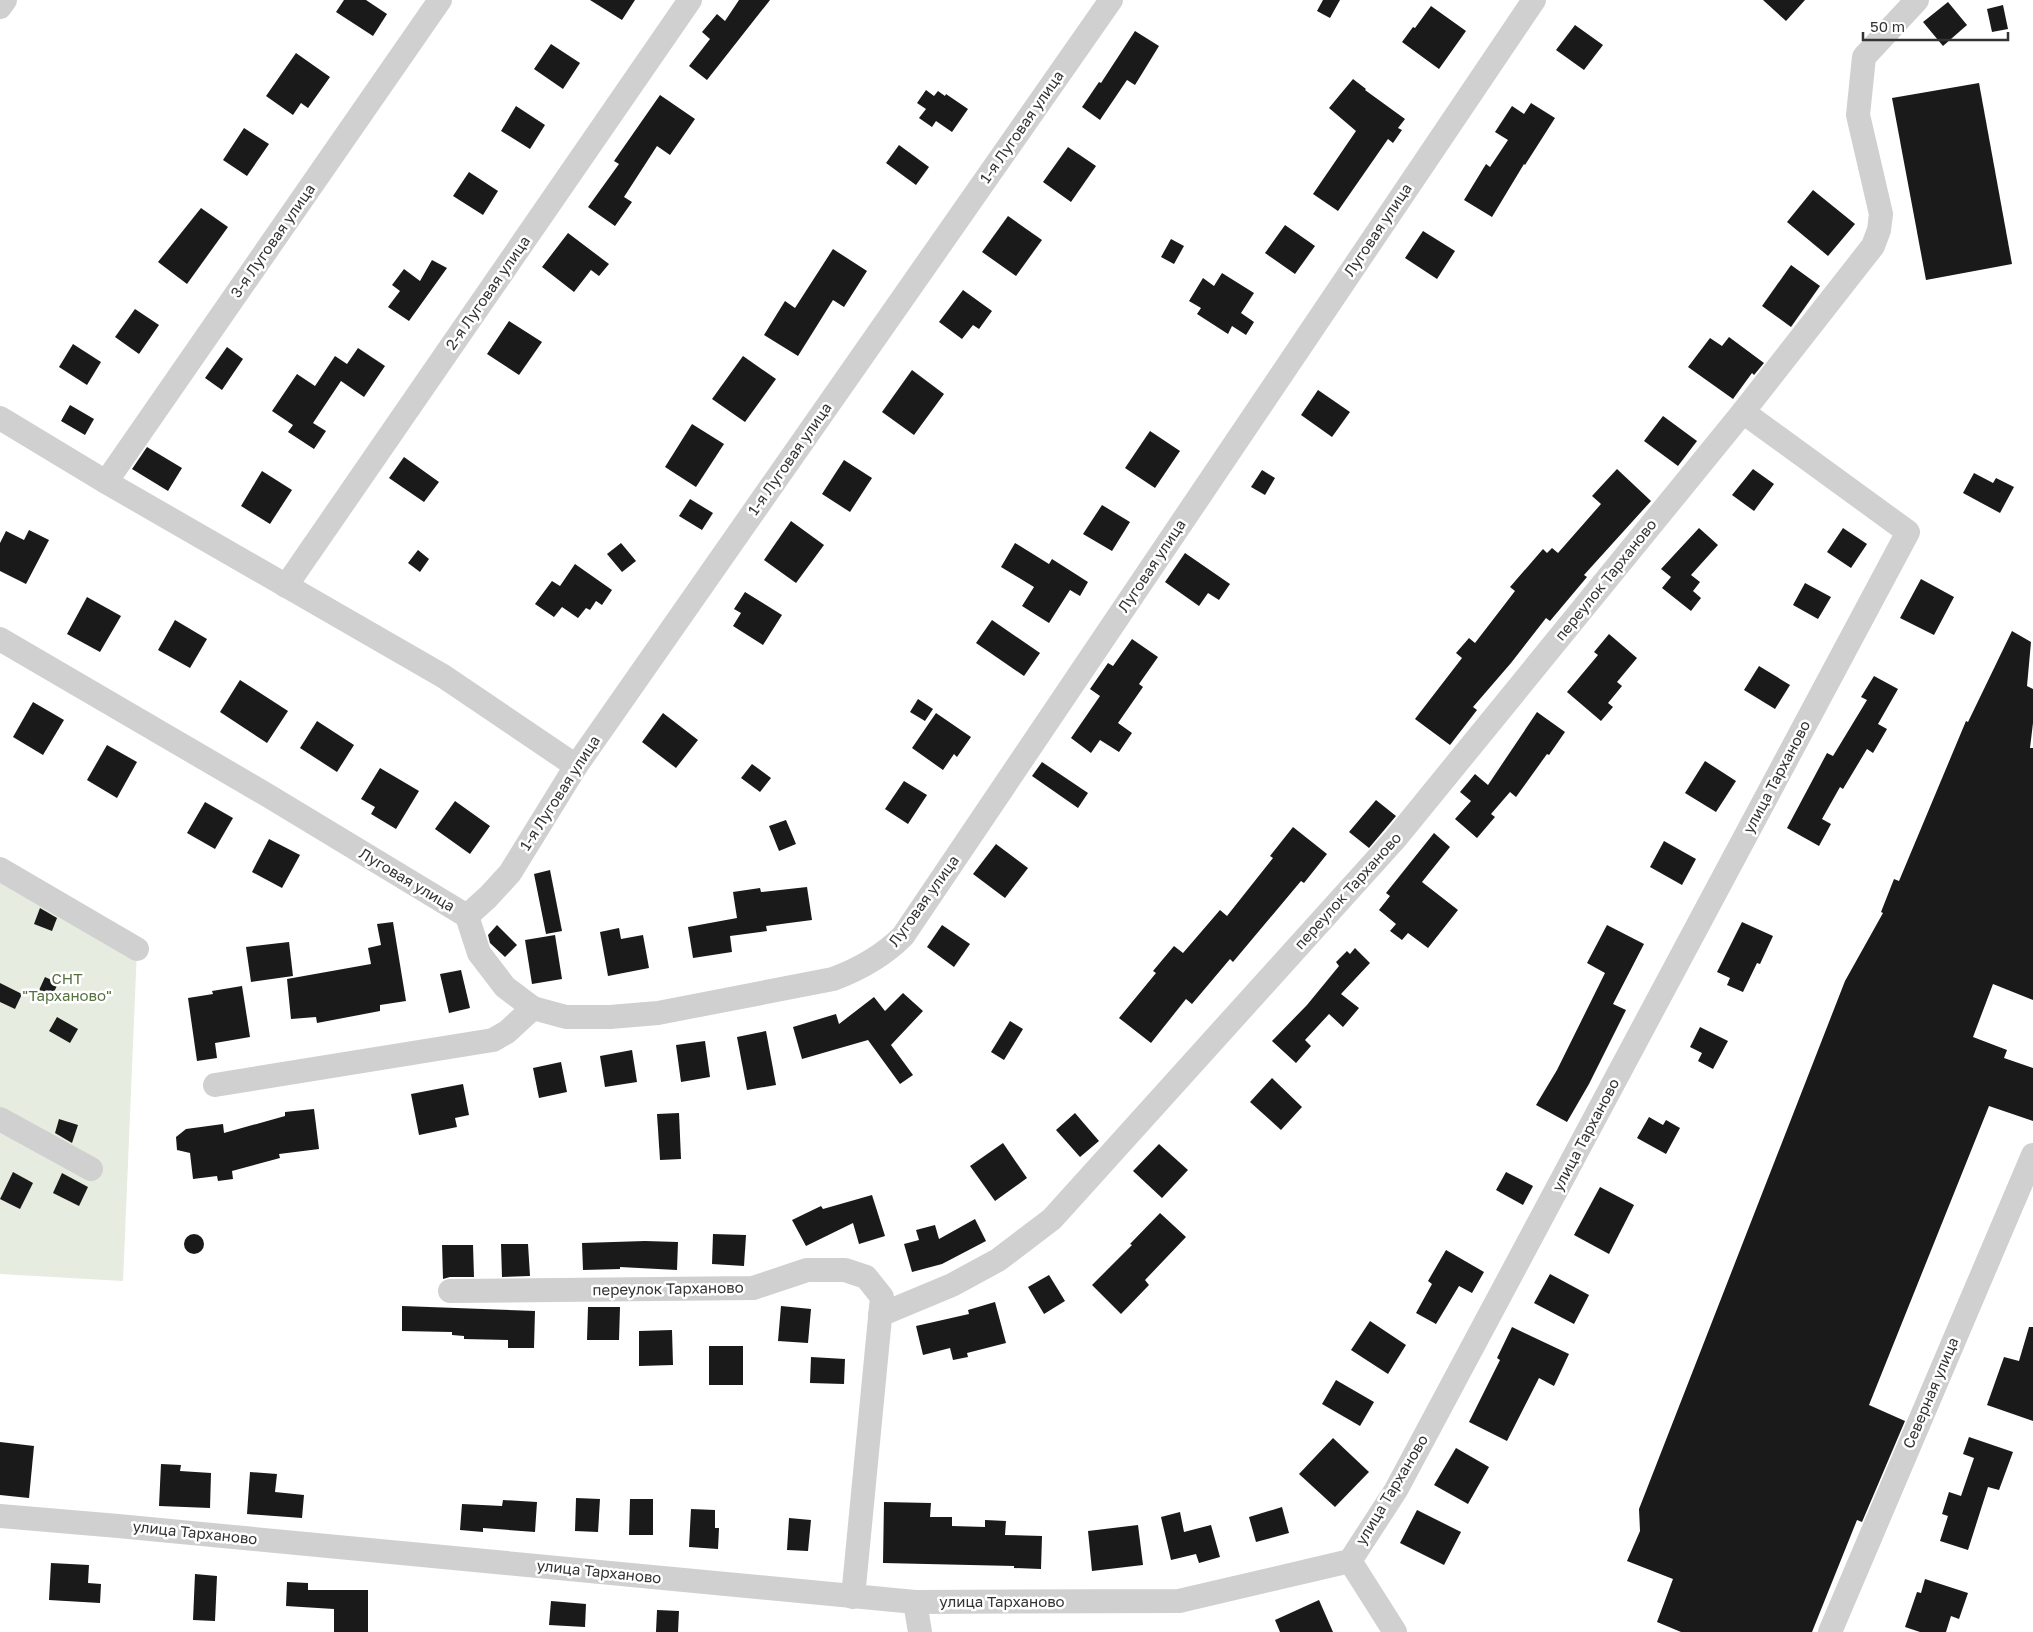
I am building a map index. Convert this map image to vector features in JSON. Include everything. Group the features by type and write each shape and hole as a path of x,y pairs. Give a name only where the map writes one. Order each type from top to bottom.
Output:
{"street":[{"path":"0,7 5,0"},
{"name":"3-я Луговая улица","path":"106,482 440,0"},
{"name":"2-я Луговая улица","path":"286,586 690,0"},
{"name":"1-я Луговая улица","path":"467,916 488,898 510,873 576,766 1111,0"},
{"name":"Луговая улица","path":"0,639 266,795 467,916 479,954 505,987 533,1008 566,1017 610,1017 658,1013 833,979 854,972 888,951 909,928 1534,0"},
{"name":"переулок Тарханово","path":"450,1291 753,1288 806,1270 845,1270 866,1277 882,1297 880,1315 952,1285 998,1260 1052,1219 1396,838 1743,412 1873,246 1879,230 1880,214 1858,115 1864,57 1917,0"},
{"name":"улица Тарханово","path":"0,1516 915,1602 1179,1600 1350,1561 1396,1490 1908,532 1743,412"},
{"path":"0,418 106,482 443,676 576,766"},
{"path":"0,869 137,949"},
{"path":"215,1085 493,1040 507,1032 533,1008"},
{"path":"0,1119 91,1168"},
{"name":"Северная улица","path":"1830,1632 2033,1155"},
{"path":"853,1597 880,1315"},
{"path":"1350,1561 1395,1632"},
{"path":"915,1602 920,1632"}],"green space":[{"name":"СНТ \"Тарханово\"","path":"0,869 137,949 123,1281 0,1274"}],"building":[{"path":"344,0 366,0 387,14 373,36 336,12"},
{"path":"590,0 635,0 622,20"},
{"path":"739,0 770,0 707,80 689,66 710,39 702,32 717,14 725,21"},
{"path":"1323,0 1340,0 1330,18 1317,11"},
{"path":"1763,0 1805,0 1786,21"},
{"path":"1948,2 1967,25 1943,46 1923,22"},
{"path":"2003,5 2008,29 1992,32 1987,9"},
{"path":"1431,6 1466,31 1439,69 1402,42"},
{"path":"1575,25 1603,45 1584,70 1556,50"},
{"path":"1135,31 1159,46 1135,85 1127,80 1100,120 1082,107 1099,82 1101,83"},
{"path":"551,44 580,63 563,89 534,69"},
{"path":"296,53 330,77 308,108 301,103 293,115 266,96"},
{"path":"1353,79 1405,119 1398,128 1402,130 1393,143 1388,139 1338,211 1313,194 1356,131 1329,108"},
{"path":"1979,83 2012,264 1926,280 1892,98"},
{"path":"926,90 934,96 938,91 945,96 946,94 968,109 952,132 936,121 932,127 919,118 926,109 917,103"},
{"path":"660,95 695,119 670,155 657,146 624,197 632,202 615,226 588,207 619,164 614,161"},
{"path":"1531,103 1555,118 1492,217 1464,200 1486,164 1490,167 1508,140 1495,132 1512,106 1524,114"},
{"path":"516,106 545,125 530,149 501,131"},
{"path":"244,128 269,144 247,176 223,160"},
{"path":"899,145 929,167 916,185 886,163"},
{"path":"1068,147 1096,166 1071,202 1043,182"},
{"path":"469,172 498,191 483,215 453,196"},
{"path":"1813,190 1855,224 1828,256 1787,222"},
{"path":"201,208 228,227 187,284 158,262"},
{"path":"1008,216 1042,240 1016,276 982,252"},
{"path":"1285,225 1315,246 1295,274 1265,253"},
{"path":"1423,231 1455,251 1437,279 1405,258"},
{"path":"568,233 609,264 599,276 591,270 574,292 542,267"},
{"path":"1171,239 1184,246 1174,264 1161,257"},
{"path":"833,249 867,271 844,307 833,300 798,356 764,335 785,301 795,308"},
{"path":"432,260 447,268 409,321 388,307 400,291 392,285 404,269 420,281"},
{"path":"1791,265 1820,286 1791,327 1762,306"},
{"path":"1222,273 1254,293 1241,313 1254,322 1246,335 1232,326 1228,334 1197,314 1201,308 1189,301 1203,278 1214,286"},
{"path":"963,290 992,311 979,329 973,325 962,339 939,322"},
{"path":"135,309 159,325 139,354 115,337"},
{"path":"509,321 542,342 519,375 487,354"},
{"path":"1729,337 1764,363 1754,375 1752,373 1733,399 1688,367 1710,338 1722,346"},
{"path":"73,344 101,362 87,385 59,367"},
{"path":"227,347 243,359 222,390 205,378"},
{"path":"358,348 385,366 364,397 341,381 313,423 326,431 314,449 288,432 293,425 272,411 297,374 315,386 335,356 347,364"},
{"path":"743,356 776,379 745,422 712,399"},
{"path":"912,370 944,394 914,435 882,412"},
{"path":"1318,390 1350,412 1332,437 1301,415"},
{"path":"70,405 94,419 85,435 61,421"},
{"path":"1663,416 1697,441 1678,466 1644,441"},
{"path":"692,424 724,444 696,487 665,467"},
{"path":"1150,431 1180,451 1155,488 1125,468"},
{"path":"147,447 182,468 168,491 132,469"},
{"path":"404,457 439,482 424,502 389,478"},
{"path":"844,460 872,478 850,512 822,494"},
{"path":"1617,469 1651,501 1584,575 1587,577 1550,621 1546,618 1473,707 1477,710 1450,745 1415,719 1462,658 1456,653 1469,638 1475,643 1515,591 1510,587 1543,549 1547,553 1552,548 1558,553 1601,504 1592,496"},
{"path":"1753,469 1774,484 1754,511 1732,495"},
{"path":"1262,470 1275,478 1265,495 1251,487"},
{"path":"262,471 292,490 270,524 241,506"},
{"path":"1974,473 1993,483 1996,478 2014,487 2000,513 1963,493"},
{"path":"690,499 713,513 702,530 679,516"},
{"path":"1102,505 1130,522 1112,551 1083,534"},
{"path":"791,521 824,545 796,583 764,560"},
{"path":"1699,528 1718,545 1691,575 1700,582 1693,591 1701,598 1691,611 1662,588 1671,577 1661,569"},
{"path":"1843,528 1867,544 1851,568 1827,552"},
{"path":"29,530 49,540 26,584 0,571 0,543 6,531 24,540"},
{"path":"621,543 636,561 622,572 607,554"},
{"path":"1015,543 1049,564 1052,559 1088,582 1080,596 1070,590 1049,623 1022,606 1034,587 1001,567"},
{"path":"418,550 429,559 420,572 408,563"},
{"path":"1185,553 1230,584 1219,600 1208,593 1199,606 1165,582"},
{"path":"575,564 612,590 602,605 596,601 590,610 586,608 578,618 562,607 554,617 535,604 552,581 560,586"},
{"path":"1921,579 1954,597 1934,635 1900,618"},
{"path":"1805,583 1831,597 1818,619 1793,605"},
{"path":"745,592 782,615 763,645 733,626 741,613 734,609"},
{"path":"87,597 121,616 100,652 67,634"},
{"path":"175,620 207,639 190,668 158,650"},
{"path":"992,620 1040,653 1024,676 976,643"},
{"path":"2012,631 2031,642 2027,686 2033,689 2033,723 2030,748 2033,748 2033,1000 1993,984 1973,1037 2007,1050 2004,1058 2033,1068 2033,1121 1989,1106 1869,1405 1905,1421 1862,1522 1857,1520 1812,1632 1681,1632 1657,1622 1673,1579 1627,1561 1640,1531 1639,1509 1845,981 1883,913 1881,912 1894,879 1899,881 1966,721 1968,722"},
{"path":"1609,634 1637,658 1617,682 1622,686 1608,703 1613,707 1601,721 1567,692 1598,655 1594,652"},
{"path":"1132,639 1158,657 1139,684 1143,687 1118,723 1132,733 1119,752 1100,740 1091,753 1071,738 1100,696 1090,689 1108,663 1113,666"},
{"path":"1759,666 1790,685 1775,709 1744,690"},
{"path":"1874,676 1898,689 1878,724 1887,729 1873,753 1867,749 1843,789 1840,787 1822,819 1831,824 1819,846 1787,828 1827,753 1833,756 1867,700 1861,697"},
{"path":"240,680 288,711 267,743 220,712"},
{"path":"918,699 933,709 925,721 910,712"},
{"path":"33,702 64,720 43,755 13,737"},
{"path":"1537,712 1565,732 1516,797 1510,792 1491,814 1495,817 1477,838 1455,819 1471,801 1460,792 1475,774 1488,785"},
{"path":"663,713 698,740 676,768 642,742"},
{"path":"936,713 971,737 957,757 954,754 943,770 912,748"},
{"path":"317,721 354,745 337,772 300,748"},
{"path":"107,745 137,762 117,798 87,780"},
{"path":"1705,761 1736,781 1716,812 1685,793"},
{"path":"1042,762 1088,793 1078,808 1032,776"},
{"path":"752,764 771,778 760,792 741,778"},
{"path":"380,768 419,791 396,829 371,814 375,807 361,799"},
{"path":"904,781 927,795 908,824 885,809"},
{"path":"1376,800 1396,816 1369,848 1349,832"},
{"path":"455,801 490,826 470,854 435,829"},
{"path":"205,802 233,818 215,849 187,833"},
{"path":"786,820 796,844 779,851 769,826"},
{"path":"1293,827 1327,854 1304,883 1301,881 1233,962 1230,959 1192,1004 1186,999 1151,1043 1119,1018 1156,973 1153,971 1174,946 1183,953 1220,910 1227,916 1273,858 1270,856"},
{"path":"1434,833 1450,847 1422,882 1458,910 1428,948 1408,933 1402,940 1390,931 1396,924 1379,910 1390,896 1386,893"},
{"path":"269,839 300,855 282,888 252,872"},
{"path":"1664,841 1696,859 1682,885 1650,867"},
{"path":"996,844 1028,868 1005,898 973,874"},
{"path":"550,870 562,931 546,934 534,874"},
{"path":"807,887 812,920 766,926 767,931 730,936 732,952 693,958 688,927 737,918 733,892 760,888 761,892"},
{"path":"40,908 57,918 52,931 34,924"},
{"path":"393,922 406,1001 380,1005 380,1011 317,1023 316,1017 291,1019 287,979 371,964 368,948 381,945 377,924"},
{"path":"1742,922 1773,936 1760,964 1757,963 1743,992 1727,985 1730,978 1717,972"},
{"path":"497,925 517,945 505,957 490,943 488,935"},
{"path":"942,925 970,944 954,967 927,947"},
{"path":"1607,925 1644,944 1613,1004 1626,1010 1589,1084 1567,1122 1536,1105 1557,1070 1605,973 1587,963"},
{"path":"619,928 621,939 643,935 649,968 608,976 600,932"},
{"path":"555,935 562,979 532,984 525,940"},
{"path":"289,942 293,976 251,982 246,947"},
{"path":"1355,948 1370,963 1341,994 1359,1008 1343,1027 1329,1014 1305,1040 1311,1046 1296,1063 1272,1041 1307,1005 1339,966 1336,962 1347,951 1350,954"},
{"path":"461,970 470,1008 449,1013 440,974"},
{"path":"45,977 58,983 49,1004 35,999"},
{"path":"0,983 22,994 15,1009 0,1002"},
{"path":"242,986 250,1037 215,1043 217,1058 197,1061 188,998 213,994 212,991"},
{"path":"903,993 923,1011 891,1045 913,1075 900,1084 868,1040 802,1059 793,1027 836,1014 839,1024 874,997 885,1011"},
{"path":"57,1017 78,1029 70,1043 49,1031"},
{"path":"1010,1021 1023,1029 1004,1060 991,1052"},
{"path":"1700,1027 1728,1041 1713,1069 1698,1061 1702,1053 1690,1047"},
{"path":"766,1031 776,1085 747,1090 737,1037"},
{"path":"705,1041 710,1077 681,1082 676,1045"},
{"path":"632,1050 637,1082 605,1087 600,1056"},
{"path":"561,1062 567,1092 539,1098 533,1068"},
{"path":"1272,1078 1302,1107 1281,1130 1250,1102"},
{"path":"463,1084 469,1115 455,1118 457,1127 419,1135 411,1094"},
{"path":"314,1109 319,1149 279,1154 280,1158 232,1171 233,1179 218,1181 217,1176 193,1179 190,1153 177,1150 176,1137 186,1129 223,1124 224,1133 285,1116 285,1112"},
{"path":"679,1113 681,1159 660,1160 657,1114"},
{"path":"1075,1113 1099,1141 1080,1157 1056,1130"},
{"path":"1649,1117 1663,1125 1666,1120 1680,1128 1666,1154 1637,1138"},
{"path":"59,1119 78,1125 72,1143 55,1133"},
{"path":"1003,1143 1027,1178 995,1201 970,1166"},
{"path":"1159,1144 1188,1170 1162,1198 1133,1171"},
{"path":"13,1172 33,1183 20,1209 0,1199"},
{"path":"1506,1172 1533,1186 1523,1205 1496,1190"},
{"path":"62,1173 88,1187 79,1206 53,1193"},
{"path":"1600,1187 1634,1205 1609,1254 1574,1235"},
{"path":"872,1195 885,1236 859,1244 853,1223 806,1246 792,1220 821,1206 823,1209"},
{"path":"1160,1213 1186,1237 1145,1280 1149,1285 1121,1314 1092,1285 1132,1245 1130,1244"},
{"path":"975,1219 986,1241 942,1264 912,1272 904,1244 919,1240 916,1230 935,1225 939,1239"},
{"path":"194,1234 201,1237 204,1244 201,1251 194,1254 187,1251 184,1244 187,1237"},
{"path":"713,1234 746,1235 744,1266 712,1264"},
{"path":"678,1242 677,1270 620,1267 620,1269 583,1270 582,1243"},
{"path":"501,1244 528,1244 530,1276 502,1277"},
{"path":"442,1245 473,1245 474,1277 450,1277 443,1279"},
{"path":"1446,1250 1484,1272 1472,1293 1459,1286 1436,1324 1416,1313 1432,1284 1428,1281"},
{"path":"1550,1274 1589,1295 1574,1324 1534,1303"},
{"path":"1049,1275 1065,1301 1044,1314 1028,1287"},
{"path":"995,1302 1006,1343 967,1353 968,1357 953,1360 950,1348 923,1355 916,1326 969,1314 968,1310"},
{"path":"402,1306 535,1311 534,1348 508,1348 508,1340 464,1339 464,1336 452,1335 452,1332 402,1331"},
{"path":"781,1306 811,1309 808,1343 778,1341"},
{"path":"588,1307 620,1307 619,1340 587,1340"},
{"path":"1370,1321 1406,1345 1388,1374 1351,1350"},
{"path":"1512,1327 1569,1354 1554,1386 1539,1378 1507,1441 1469,1422 1500,1360 1497,1358"},
{"path":"2029,1327 2033,1327 2033,1421 1987,1405 2004,1357 2019,1361"},
{"path":"672,1330 673,1365 639,1366 639,1331"},
{"path":"709,1346 743,1346 743,1385 709,1385"},
{"path":"811,1357 845,1359 844,1384 810,1383"},
{"path":"1336,1380 1374,1402 1360,1426 1322,1404"},
{"path":"1969,1437 2013,1452 1999,1490 1988,1487 1968,1550 1940,1541 1948,1516 1942,1514 1949,1492 1961,1496 1974,1458 1963,1454"},
{"path":"1333,1438 1369,1472 1335,1507 1299,1474"},
{"path":"0,1442 34,1446 29,1498 0,1495"},
{"path":"1456,1448 1489,1467 1468,1504 1434,1485"},
{"path":"161,1464 181,1465 180,1471 211,1473 210,1508 159,1506"},
{"path":"250,1472 277,1474 275,1492 304,1495 302,1518 247,1514"},
{"path":"576,1498 600,1499 598,1532 575,1531"},
{"path":"630,1499 653,1499 653,1535 629,1535"},
{"path":"503,1500 537,1502 535,1532 483,1528 483,1532 460,1530 462,1504 502,1506"},
{"path":"884,1502 931,1503 930,1517 952,1517 952,1526 985,1527 985,1520 1006,1521 1005,1535 1042,1536 1041,1569 1014,1568 1014,1566 883,1563"},
{"path":"1282,1507 1289,1533 1256,1542 1249,1517"},
{"path":"691,1509 715,1510 715,1528 719,1528 718,1549 689,1547"},
{"path":"1417,1510 1461,1532 1444,1565 1400,1543"},
{"path":"1180,1512 1184,1532 1211,1525 1220,1557 1199,1563 1196,1554 1171,1560 1161,1517"},
{"path":"789,1518 811,1520 808,1551 787,1550"},
{"path":"1138,1525 1143,1565 1092,1571 1088,1531"},
{"path":"51,1563 89,1565 88,1583 101,1584 100,1603 49,1600"},
{"path":"195,1574 217,1576 215,1621 193,1620"},
{"path":"1925,1579 1968,1593 1959,1619 1951,1616 1946,1632 1920,1632 1905,1627 1917,1592 1921,1593"},
{"path":"287,1582 308,1583 308,1590 368,1590 368,1632 334,1632 334,1609 286,1606"},
{"path":"1319,1600 1333,1632 1280,1632 1275,1620"},
{"path":"551,1601 586,1604 585,1627 549,1625"},
{"path":"657,1610 679,1611 678,1632 656,1632"}]}
